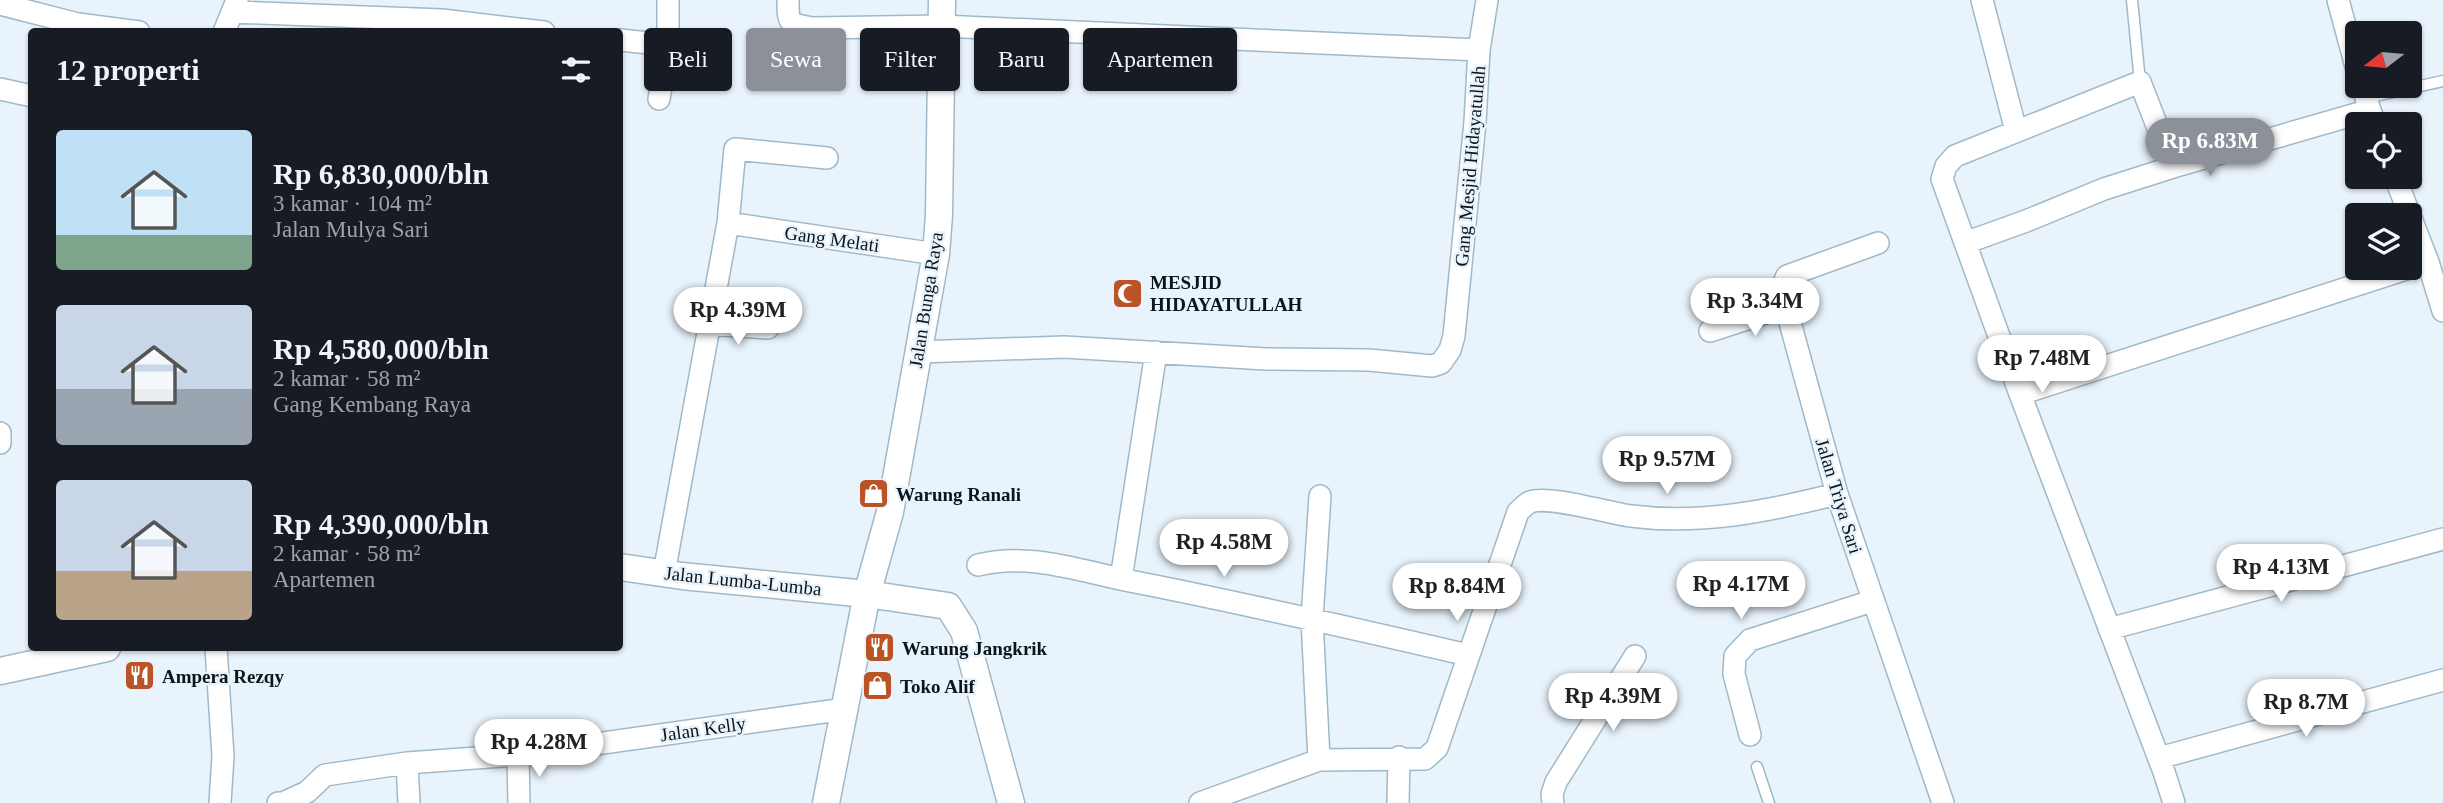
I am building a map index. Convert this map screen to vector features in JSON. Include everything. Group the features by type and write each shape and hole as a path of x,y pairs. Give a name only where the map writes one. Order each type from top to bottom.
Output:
{"street":[{"path":"668,0 668,28"},
{"name":"Gang Mesjid Hidayatullah","path":"788,0 788,18 792,24 813,28 942,13 1479,50 1475,122 1454,336 1450,350 1441,363 1432,366 1369,360 1266,359 1063,347 919,352"},
{"path":"1479,50 1487,0"},
{"path":"1982,0 2016,131"},
{"path":"2338,0 2345,26"},
{"path":"0,4 78,24 108,28"},
{"path":"226,28 235,6 442,20 510,28"},
{"name":"Jalan Bunga Raya","path":"826,803 867,594 890,512 936,254 942,13"},
{"path":"623,40 644,42"},
{"path":"2173,167 2140,82 1955,156 1946,166 1942,179 2174,803"},
{"path":"0,89 28,95"},
{"path":"659,99 660,91"},
{"path":"1965,243 2104,189 2368,105"},
{"path":"664,573 728,223 735,149 827,158"},
{"name":"Gang Melati","path":"728,223 936,254"},
{"name":"Jalan Triya Sari","path":"1878,243 1787,276 1784,282 1787,306 1837,494 1943,803"},
{"path":"2422,264 2443,311"},
{"path":"2020,394 2373,280"},
{"path":"1710,331 1787,306"},
{"path":"710,324 768,328"},
{"path":"1121,579 1156,352"},
{"path":"0,433 0,443"},
{"path":"1200,803 1319,760 1425,759 1437,748 1518,512 1530,502 1546,500 1632,516 1702,519 1768,511 1837,494"},
{"path":"1319,760 1311,619 1320,496"},
{"path":"2109,629 2443,539"},
{"path":"978,565 999,559 1028,560 1468,654"},
{"name":"Jalan Lumba-Lumba","path":"623,567 867,594 948,606 964,631 1011,803"},
{"path":"1750,735 1734,674 1735,656 1750,640 1872,601"},
{"path":"0,671 93,651"},
{"path":"216,651 223,756 220,803"},
{"path":"1553,803 1552,794 1556,782 1635,656"},
{"path":"2159,758 2443,680"},
{"name":"Jalan Kelly","path":"278,803 307,792 325,775 407,763 518,755 845,709"},
{"path":"518,755 519,803"},
{"path":"1398,803 1399,758"},
{"path":"407,763 409,803"}],"lane":[{"path":"2132,0 2140,82"},
{"path":"2368,105 2443,81"},
{"path":"1757,767 1769,803"}],"place":[{"name":"MESJID HIDAYATULLAH","path":"1127,293"},
{"name":"Warung Ranali","path":"873,494"},
{"name":"Warung Jangkrik","path":"879,648"},
{"name":"Ampera Rezqy","path":"139,676"},
{"name":"Toko Alif","path":"877,686"}]}
